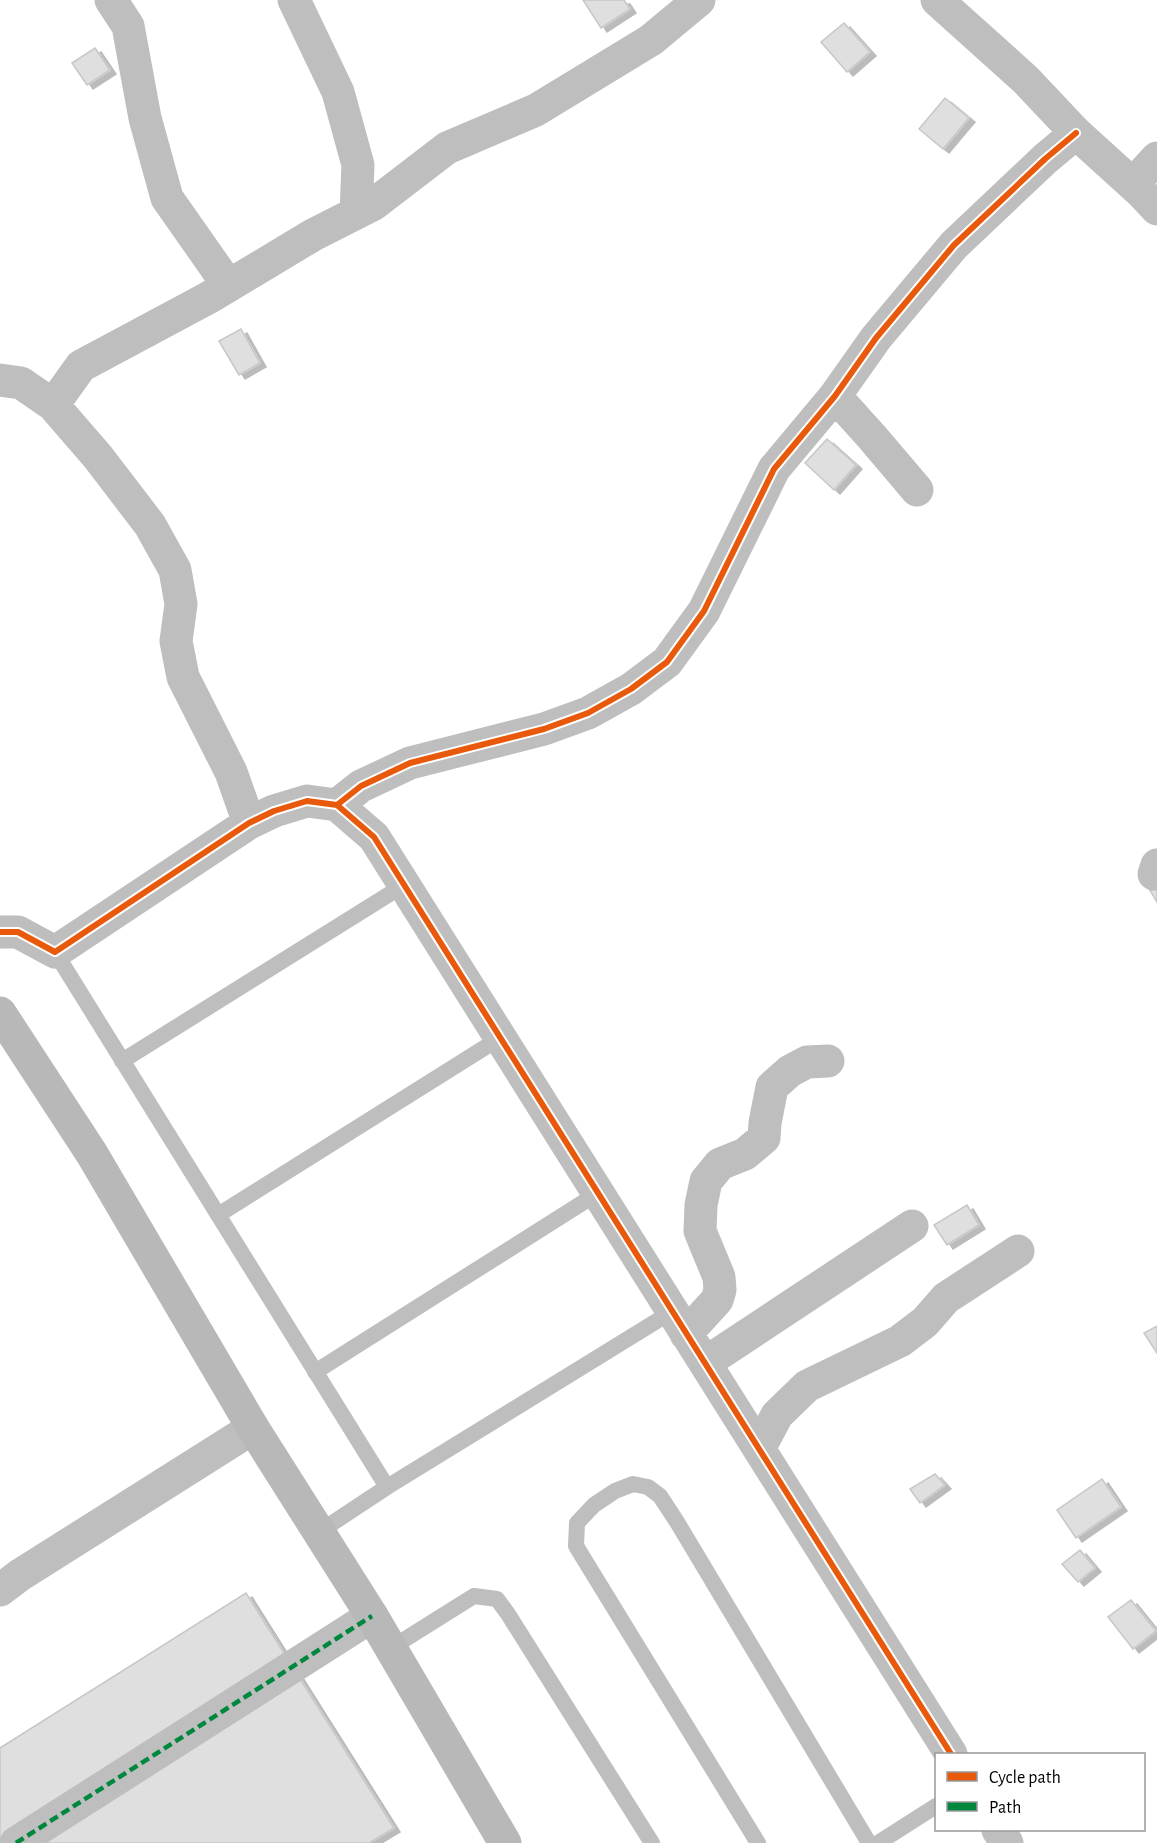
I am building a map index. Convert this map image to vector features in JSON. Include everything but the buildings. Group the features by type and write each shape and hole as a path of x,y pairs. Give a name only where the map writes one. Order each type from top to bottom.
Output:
{"main road":[{"path":"0,1013 92,1155 253,1428 372,1616 505,1843"}],"street":[{"path":"111,0 128,26 145,118 167,198 228,285"},
{"path":"294,0 338,92 358,165 356,213"},
{"path":"53,405 81,366 313,235 374,204 447,148 536,110 651,40 699,0"},
{"path":"937,0 1026,80 1076,133 1133,184 1157,209"},
{"path":"337,805 361,786 410,763 544,729 588,713 631,689 667,662 704,611 774,469 835,396 876,338 954,245 1045,159 1076,133"},
{"path":"1133,184 1157,158"},
{"path":"0,380 21,383 53,405 98,457 150,525 175,570 181,604 176,641 183,677 231,772 249,822"},
{"path":"835,396 917,490"},
{"path":"0,932 18,932 54,952 249,822 274,810 307,801 337,805 374,837 950,1753"},
{"path":"679,1322 717,1299 720,1290 719,1277 700,1231 701,1205 706,1181 720,1164 745,1154 764,1138 772,1087 790,1071 807,1062 828,1061"},
{"path":"705,1363 912,1226"},
{"path":"759,1449 777,1415 807,1386 900,1341 925,1322 946,1298 1018,1251"},
{"path":"0,1590 20,1575 253,1428"},
{"path":"16,1843 372,1616"}],"lane":[{"path":"122,1061 404,885"},
{"path":"54,952 387,1487"},
{"path":"218,1215 500,1038"},
{"path":"315,1372 598,1193"},
{"path":"319,1532 387,1487 679,1322"},
{"path":"758,1843 576,1546 577,1523 594,1505 615,1491 633,1484 648,1486 660,1496 868,1843"},
{"path":"391,1648 474,1596 497,1599 652,1843"},
{"path":"878,1843 935,1807"}],"marked path":[{"path":"16,1843 372,1616"}],"cycle path":[{"path":"337,805 361,786 410,763 544,729 588,713 631,689 667,662 704,611 774,469 835,396 876,338 954,245 1045,159 1076,133"},
{"path":"0,932 18,932 55,952 249,823 274,811 307,801 337,805 374,837 950,1753"}]}
